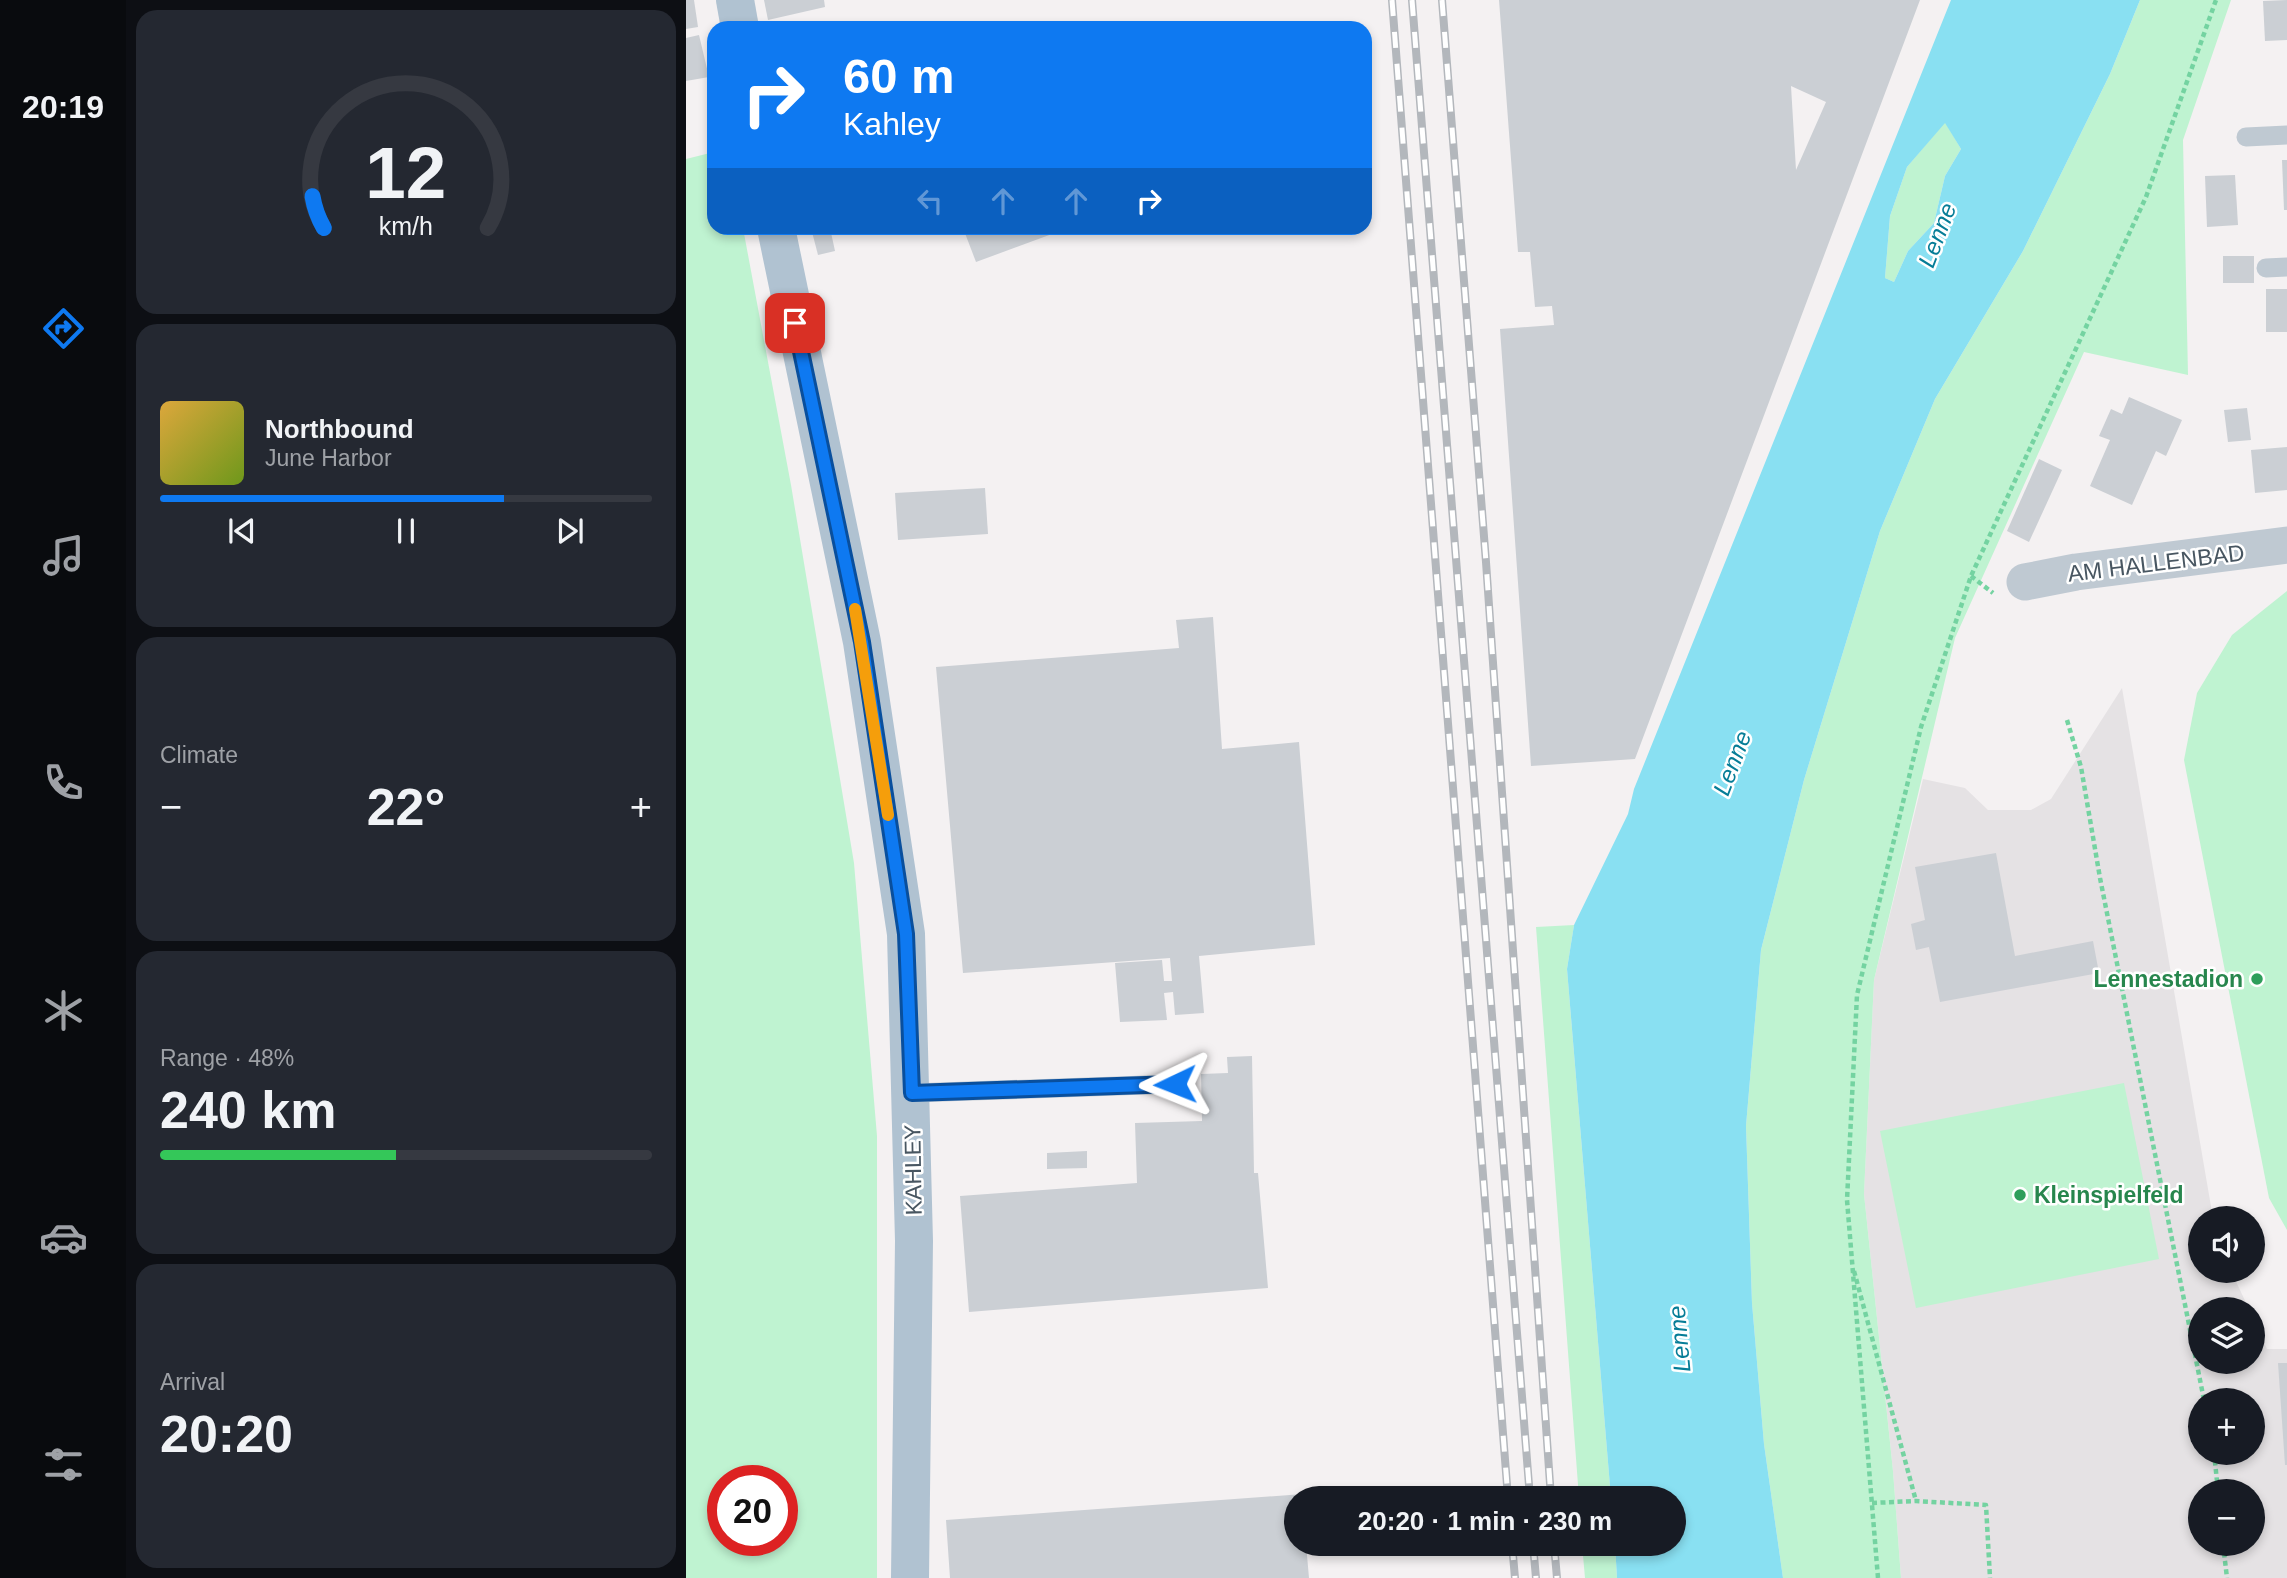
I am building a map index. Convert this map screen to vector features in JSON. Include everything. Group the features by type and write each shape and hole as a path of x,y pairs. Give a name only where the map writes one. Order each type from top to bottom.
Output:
{"main road":[{"path":"735,0 739,21"},
{"name":"KAHLEY","path":"777,235 864,656 906,934 914,1241 910,1578"}],"street":[{"name":"AM HALLENBAD","path":"2014,591 2076,572 2287,545"}],"lane":[{"path":"2246,137 2287,135"},
{"path":"2266,268 2287,267"},
{"path":"912,1093 1175,1084"}],"path":[{"path":"1971,576 2014,591"},
{"path":"2067,720 2081,767 2100,878 2202,1388"},
{"path":"1847,1200 1878,1578"},
{"path":"1850,1256 1916,1501"},
{"path":"1872,1503 1916,1501 1986,1505 1990,1578"},
{"path":"2224,1556 2227,1578"}],"shaded area":[{"path":"2122,688 2211,1206 2188,1206 2188,1283 2237,1283 2243,1297 2188,1297 2188,1374 2265,1374 2265,1345 2267,1349 2287,1349 2287,1578 1901,1578 1893,1471 1864,1194 1874,980 1923,779 1965,788 1988,810 2031,810 2051,799"}],"green space":[{"path":"2140,0 2231,0 2183,140 2188,375 2084,352 1955,638 1874,980 1864,1194 1893,1471 1901,1578 1783,1578 1764,1444 1752,1303 1746,1126 1761,950 1804,780 1880,531 1935,399 2023,251 2110,74"},
{"path":"1945,122 1961,149 1945,176 1934,223 1908,251 1894,282 1885,278 1890,216 1907,167"},
{"path":"707,154 707,235 744,235 791,485 854,863 877,1136 877,1578 686,1578 686,159"},
{"name":"Lennestadion","path":"2287,591 2287,1230 2269,1198 2184,760 2197,693 2232,635"},
{"path":"1574,925 1567,969 1610,1486 1578,1486 1536,927"},
{"name":"Kleinspielfeld","path":"2124,1083 2159,1259 1916,1308 1880,1131"},
{"path":"1583,1556 1616,1556 1617,1578 1585,1578"}],"water":[{"name":"Lenne","path":"1951,0 2140,0 2110,74 2023,251 1935,399 1880,531 1804,780 1761,950 1746,1126 1752,1303 1764,1444 1783,1578 1617,1578 1616,1556 1686,1556 1686,1486 1610,1486 1567,969 1574,925 1628,814 1634,789","holes":["1945,123 1961,149 1945,176 1934,223 1908,251 1894,282 1885,278 1890,216 1907,167"]}],"building":[{"path":"686,0 694,0 698,27 686,29"},
{"path":"764,0 824,0 825,7 768,20"},
{"path":"1499,0 1920,0 1635,759 1531,766 1500,329 1554,325 1552,306 1535,307 1530,252 1518,252","holes":["1791,86 1826,102 1796,170"]},
{"path":"2287,0 2287,40 2265,41 2263,1"},
{"path":"699,35 707,77 686,81 686,38"},
{"path":"2282,160 2287,160 2287,210 2284,210"},
{"path":"2235,175 2238,225 2207,227 2205,176"},
{"path":"813,235 832,235 835,251 818,255"},
{"path":"966,235 1049,235 976,262"},
{"path":"2223,256 2254,256 2254,283 2223,283"},
{"path":"2266,289 2287,289 2287,332 2266,332"},
{"path":"2129,397 2182,420 2166,456 2156,451 2132,505 2090,486 2110,440 2099,436 2111,409 2122,414"},
{"path":"2247,408 2251,440 2228,442 2224,410"},
{"path":"2287,447 2287,490 2255,493 2251,450"},
{"path":"2039,459 2062,470 2029,542 2007,531"},
{"path":"985,488 988,534 898,540 895,493"},
{"path":"1213,617 1222,749 1299,742 1315,945 1199,956 1204,1013 1175,1015 1173,992 1164,993 1167,1020 1120,1022 1115,963 1162,960 1164,981 1172,981 1170,958 963,973 936,667 1179,648 1176,620"},
{"path":"1996,853 2015,956 2093,941 2099,973 1940,1002 1929,947 1916,950 1911,924 1925,920 1915,867"},
{"path":"1252,1056 1254,1173 1258,1173 1268,1288 969,1312 960,1196 1137,1183 1135,1123 1202,1121 1201,1074 1228,1073 1227,1057"},
{"path":"1087,1151 1087,1168 1047,1169 1047,1153"},
{"path":"2278,1363 2287,1363 2287,1465 2285,1465"},
{"path":"1284,1495 1284,1556 1307,1556 1309,1578 950,1578 946,1520"}],"railway":[{"path":"1392,0 1507,1486"},
{"path":"1412,0 1529,1486"},
{"path":"1442,0 1486,562 1550,1486"},
{"path":"1513,1556 1515,1578"},
{"path":"1534,1556 1536,1578"},
{"path":"1555,1556 1557,1578"}],"slow traffic":[{"path":"855,609 888,815"}],"place":[{"name":"Lennestadion","path":"2257,979"},
{"name":"Kleinspielfeld","path":"2020,1195"}],"route":[{"path":"795,323 862,642 906,934 912,1093 1175,1084"}]}
